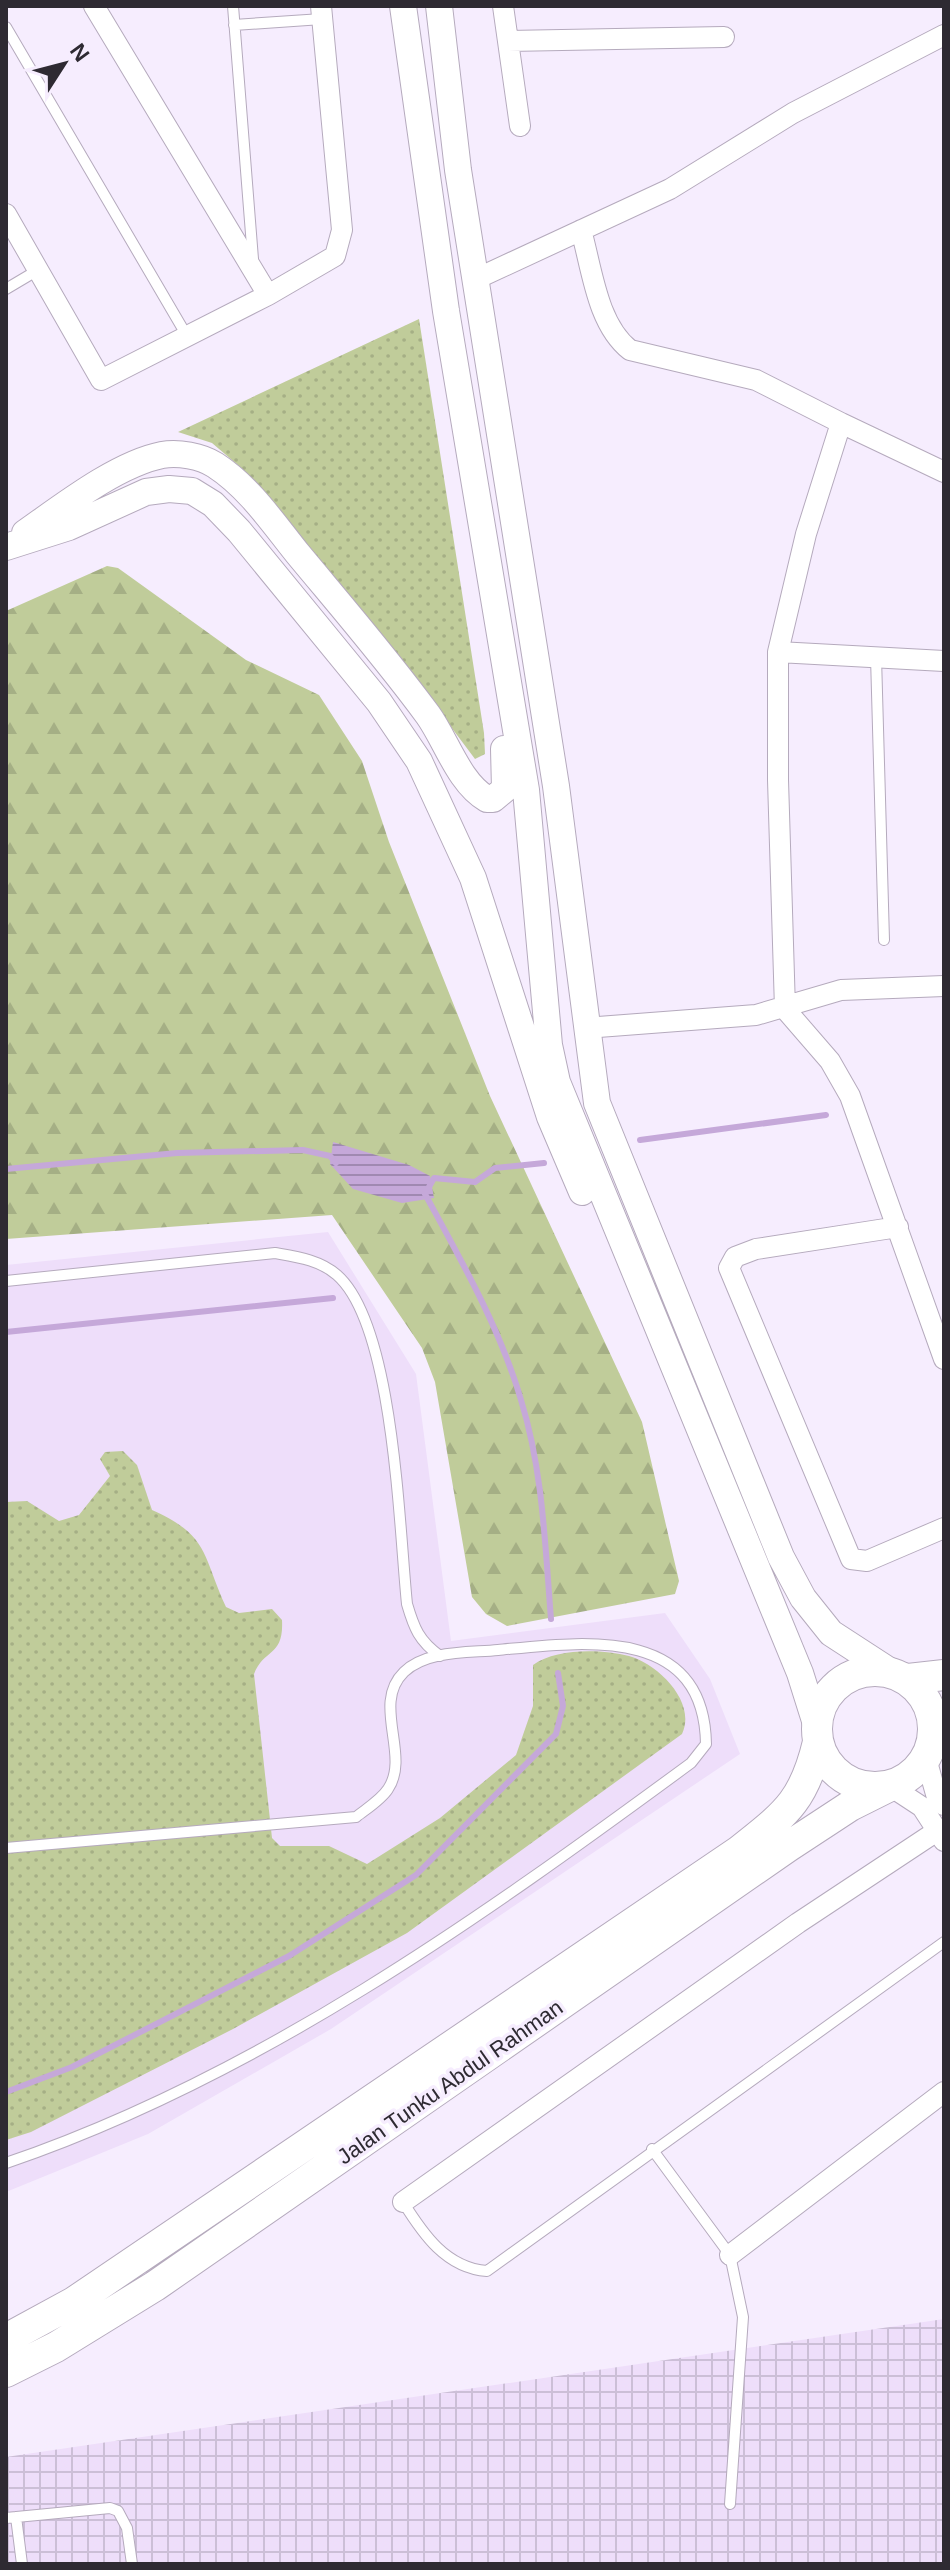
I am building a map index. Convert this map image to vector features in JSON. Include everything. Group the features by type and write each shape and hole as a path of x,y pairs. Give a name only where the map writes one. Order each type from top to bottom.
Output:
{"main road":[{"path":"403,6 446,311 526,790 549,1045 557,1082 800,1673 825,1760 837,1774 853,1784 872,1788 890,1786 911,1775 934,1742 929,1705 899,1676 831,1633 803,1598 781,1557 597,1103 556,786 476,279 439,6"},
{"path":"6,547 59,509 132,467 163,455 187,455 212,463 232,477 258,506 399,674 477,794 493,799 505,789 506,762 463,484 446,311"},
{"path":"6,547 69,527 146,492 169,489 192,491 213,504 239,531 326,636 419,761 447,818 473,878 550,1117 603,1240 670,1361"},
{"path":"817,1735 828,1693 840,1681 856,1673 944,1675"},
{"name":"Jalan Tunku Abdul Rahman","path":"6,2339 74,2302 739,1851 799,1798 810,1777 817,1735"},
{"name":"Jalan Tunku Abdul Rahman","path":"6,2372 56,2347 155,2286 789,1846 850,1806 890,1786"}],"street":[{"path":"94,6 268,295"},
{"path":"503,6 520,126"},
{"path":"6,214 101,380 268,295 335,256 342,230 322,12"},
{"path":"476,279 670,189 793,113 944,35"},
{"path":"508,41 724,37"},
{"path":"581,230 606,320 617,340 630,350 756,380 944,472"},
{"path":"841,423 802,548 778,652 785,1009 816,1042 850,1096 898,1227 938,1323 944,1359"},
{"path":"778,652 944,661"},
{"path":"585,1028 730,1018 785,1009 820,994 841,990 944,986"},
{"path":"898,1227 756,1249 735,1257 729,1268 851,1559 867,1561 944,1528"},
{"path":"934,1742 936,1794 944,1805"},
{"path":"403,2202 798,1923 941,1836 922,1807 890,1786"},
{"path":"730,2255 944,2092"}],"lane":[{"path":"233,6 254,271"},
{"path":"234,25 322,12"},
{"path":"6,27 187,336"},
{"path":"6,289 38,270"},
{"path":"876,657 884,940"},
{"path":"6,1281 275,1253 311,1259 337,1275 356,1296 382,1370 407,1604 423,1644 440,1656"},
{"path":"6,1848 356,1817 389,1788 394,1771 393,1688 405,1671 440,1656 588,1644 642,1648 664,1659 681,1674 698,1698 706,1719 706,1744 691,1763 410,1960 229,2067 62,2144 6,2163"},
{"path":"403,2202 427,2241 469,2270 487,2271 652,2149 944,1942"},
{"path":"652,2149 730,2255 743,2317 730,2504"},
{"path":"22,2564 11,2518 110,2508 118,2511 127,2528 132,2564"}],"shaded area":[{"path":"333,1142 409,1165 430,1176 434,1198 402,1203 353,1189 330,1164"},
{"path":"328,1232 416,1374 451,1641 665,1613 710,1679 740,1754 331,2029 148,2134 6,2192 6,1265"},
{"path":"944,2319 944,2564 6,2564 6,2457"}],"green space":[{"path":"419,319 484,733 485,754 475,759 406,667 239,466 212,443 178,432"},
{"path":"107,566 118,568 246,660 319,695 362,761 389,842 490,1096 642,1422 679,1581 675,1594 507,1626 486,1614 472,1597 435,1382 422,1348 332,1215 6,1239 6,611"},
{"path":"123,1451 137,1465 152,1510 195,1538 226,1607 239,1613 272,1609 282,1620 277,1646 254,1674 272,1838 280,1846 329,1846 367,1864 440,1818 516,1755 533,1706 533,1665 554,1655 592,1651 640,1660 672,1686 684,1709 685,1722 682,1734 407,1933 233,2029 31,2132 6,2140 6,1502 27,1501 59,1521 79,1515 110,1476 100,1459 105,1452"}],"waterway":[{"path":"640,1140 826,1115"},
{"path":"6,1169 177,1153 303,1150 330,1156 336,1163"},
{"path":"429,1187 434,1178 475,1182 495,1168 544,1163"},
{"path":"425,1194 491,1321 521,1400 539,1481 551,1619"},
{"path":"6,1332 333,1298"},
{"path":"6,2092 72,2067 289,1956 416,1875 556,1734 563,1706 558,1673"}]}
